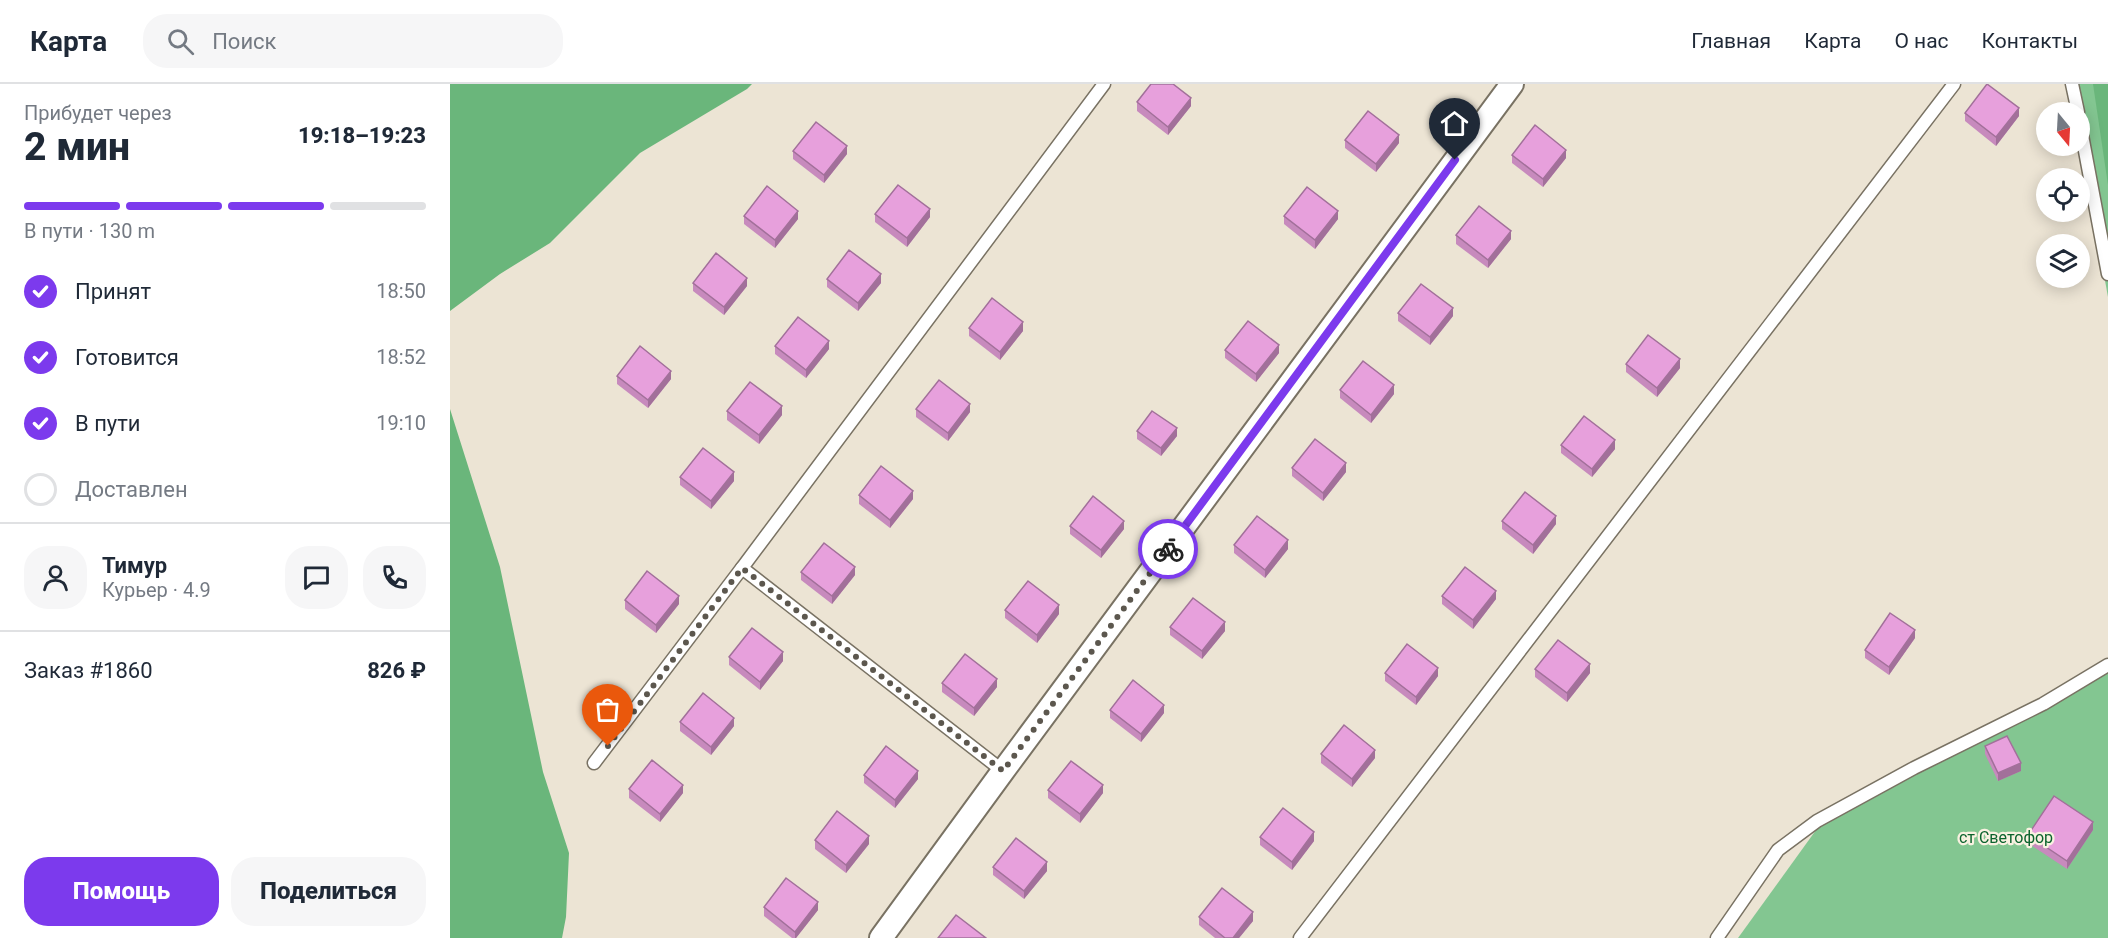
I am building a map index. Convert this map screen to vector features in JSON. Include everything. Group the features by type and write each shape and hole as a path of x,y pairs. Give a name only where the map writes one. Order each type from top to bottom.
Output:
{"street":[{"path":"881,938 1512,84"}],"lane":[{"path":"594,764 1104,84"},
{"path":"1300,938 1954,84"},
{"path":"2072,84 2076,102"},
{"path":"2086,156 2108,274"},
{"path":"742,568 1003,771"},
{"path":"1717,938 1778,850 1817,821 1914,768 2043,704 2108,665"}],"green space":[{"path":"450,84 752,84 640,153 550,243 500,274 450,311"},
{"path":"2069,84 2108,84 2108,297 2090,199 2090,168 2084,168 2082,156 2090,156 2090,102 2072,102"},
{"path":"2093,84 2108,84 2108,185"},
{"path":"450,409 500,567 543,772 569,853 566,917 562,938 450,938"},
{"name":"ст Светофор","path":"2108,668 2108,938 1738,938 1824,819"}],"building":[{"path":"1151,84 1173,84 1191,98 1168,127 1137,102"},
{"path":"1987,84 2019,108 1996,137 1965,113"},
{"path":"1368,111 1399,135 1376,164 1345,140"},
{"path":"816,122 847,146 824,175 793,151"},
{"path":"1535,125 1566,150 1543,179 1512,155"},
{"path":"898,185 930,209 907,238 875,214"},
{"path":"767,186 798,211 775,240 744,216"},
{"path":"1307,187 1338,211 1315,240 1284,216"},
{"path":"1479,206 1511,231 1488,260 1456,235"},
{"path":"849,250 881,274 858,303 827,279"},
{"path":"716,253 747,278 724,307 693,283"},
{"path":"1421,284 1453,308 1430,337 1398,313"},
{"path":"992,298 1023,322 1000,352 969,328"},
{"path":"798,317 829,341 806,370 775,346"},
{"path":"1248,321 1279,345 1256,374 1225,350"},
{"path":"1648,335 1680,359 1657,388 1626,364"},
{"path":"640,346 671,371 648,400 617,376"},
{"path":"1363,361 1394,385 1371,415 1340,390"},
{"path":"939,380 970,404 948,433 916,409"},
{"path":"750,382 782,406 759,435 727,411"},
{"path":"1152,411 1177,428 1161,448 1137,431"},
{"path":"1584,416 1615,440 1592,469 1561,445"},
{"path":"1315,439 1346,463 1323,493 1292,468"},
{"path":"703,448 734,472 711,501 680,477"},
{"path":"881,466 913,491 890,520 859,495"},
{"path":"1525,492 1556,516 1533,545 1502,521"},
{"path":"1093,496 1124,521 1101,550 1070,526"},
{"path":"1257,516 1288,540 1265,570 1234,545"},
{"path":"824,543 855,567 832,596 801,572"},
{"path":"1465,567 1496,591 1473,620 1442,596"},
{"path":"647,571 679,596 656,625 625,600"},
{"path":"1028,581 1059,605 1037,635 1005,610"},
{"path":"1193,598 1225,622 1202,651 1170,627"},
{"path":"1890,613 1915,630 1889,667 1865,650"},
{"path":"752,628 783,652 760,682 729,657"},
{"path":"1558,640 1590,664 1567,693 1535,669"},
{"path":"1407,644 1438,668 1416,697 1385,673"},
{"path":"965,654 997,679 974,708 942,683"},
{"path":"1133,680 1164,705 1141,734 1110,710"},
{"path":"703,693 734,718 711,747 680,722"},
{"path":"1344,725 1375,750 1352,779 1321,754"},
{"path":"2007,736 2021,763 1998,773 1985,746"},
{"path":"886,746 918,771 895,800 864,775"},
{"path":"652,760 683,785 660,814 629,789"},
{"path":"1071,761 1103,785 1080,814 1048,790"},
{"path":"2054,796 2093,822 2067,861 2028,835"},
{"path":"1283,808 1314,832 1292,862 1260,837"},
{"path":"837,811 869,836 846,865 815,840"},
{"path":"1016,838 1047,862 1024,891 993,867"},
{"path":"786,878 818,902 795,932 764,907"},
{"path":"1222,888 1253,912 1233,938 1225,938 1199,917"},
{"path":"956,915 986,938 938,938"}],"way so far":[{"path":"608,746 742,568 1003,771 1168,549"}],"route":[{"path":"1168,549 1455,160"}]}
